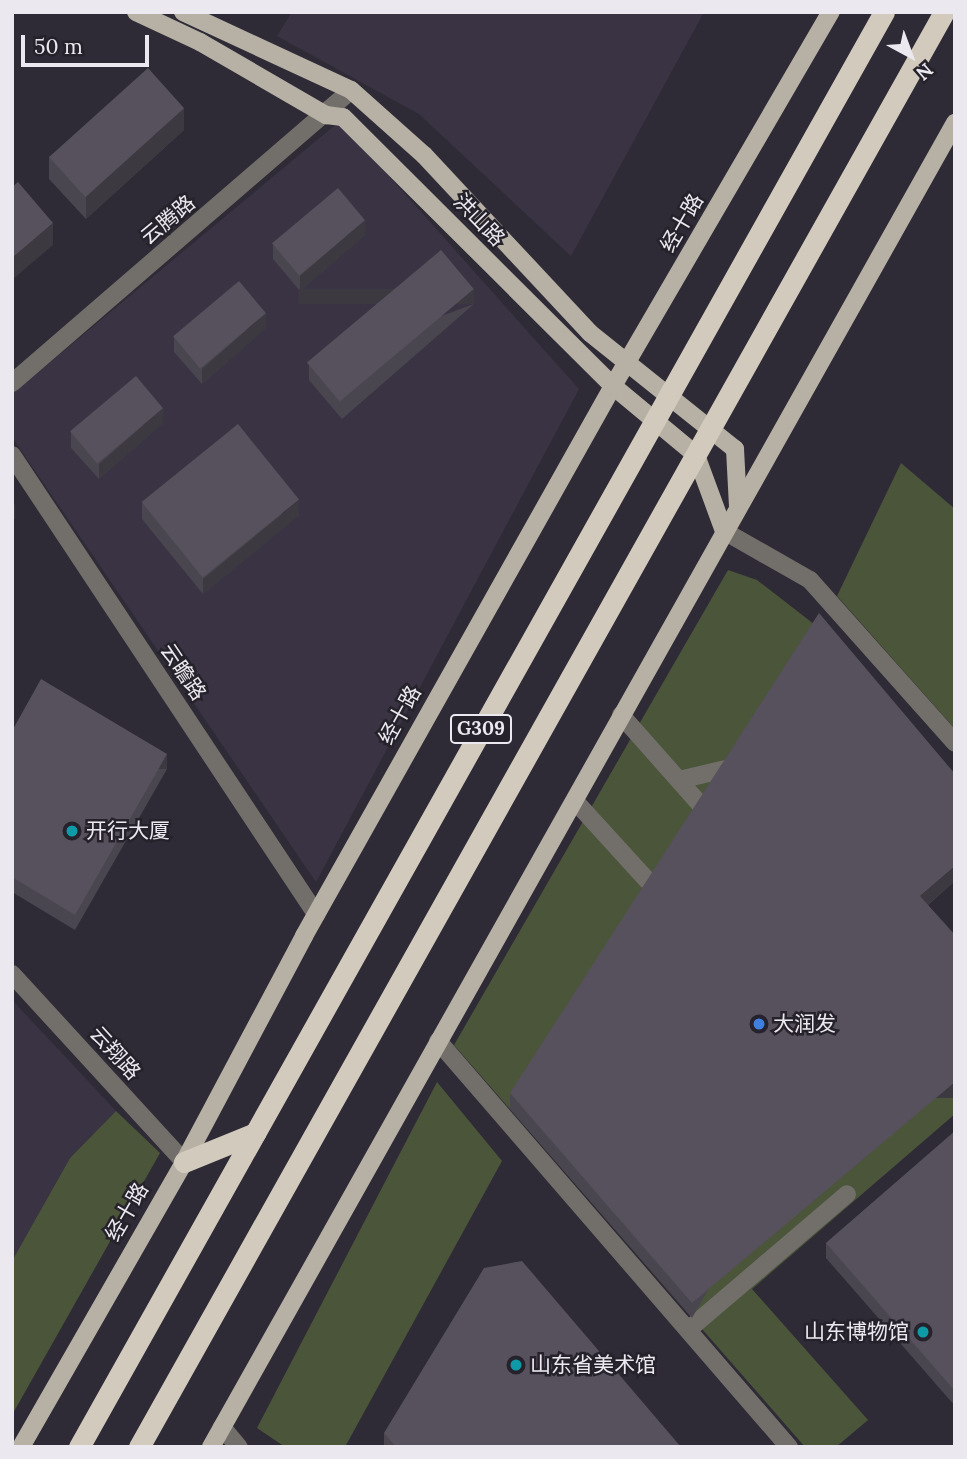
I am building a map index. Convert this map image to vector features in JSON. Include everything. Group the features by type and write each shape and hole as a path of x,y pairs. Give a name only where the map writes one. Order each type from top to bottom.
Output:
{"highway":[{"name":"G309","path":"79,1447 884,12"},
{"name":"G309","path":"139,1447 944,12"},
{"path":"184,1163 255,1133"}],"main road":[{"name":"洪山路","path":"136,12 200,42 326,115 343,117 613,386 696,455"},
{"name":"洪山路","path":"184,12 351,90 424,155 590,333 631,362 735,449 738,506"},
{"name":"经十路","path":"21,1447 184,1163 316,914 613,386 631,362 831,12"},
{"path":"211,1447 955,123"},
{"path":"696,455 724,531"}],"street":[{"name":"云腾路","path":"12,383 326,115 351,90"},
{"name":"云瞻路","path":"12,456 316,914"},
{"path":"724,531 810,580 955,743"},
{"path":"621,715 713,819"},
{"path":"679,780 762,760"},
{"path":"575,800 647,880"},
{"name":"云翔路","path":"12,974 184,1163"},
{"path":"438,1041 789,1447"},
{"path":"688,1330 825,1203 847,1194"},
{"path":"222,1427 239,1447"}],"shaded area":[{"path":"292,12 704,12 571,256 419,114 277,36"},
{"path":"340,121 579,389 316,882 12,437 12,394"},
{"path":"12,1000 116,1111 70,1158 12,1261"}],"green space":[{"path":"901,463 955,509 955,729 837,596"},
{"name":"大润发","path":"728,570 757,580 819,628 851,856 955,978 955,1114 752,1289 868,1420 836,1447 805,1447 454,1045"},
{"path":"437,1082 502,1161 345,1447 285,1447 257,1428"},
{"path":"116,1111 160,1153 12,1415 12,1261 70,1158"}],"building":[{"path":"148,68 184,108 85,197 49,157"},
{"path":"18,182 53,223 12,258 12,187"},
{"path":"338,188 365,220 299,275 272,243"},
{"path":"441,250 474,289 340,402 307,362"},
{"path":"239,281 266,313 200,368 173,336"},
{"path":"136,376 163,408 97,463 70,431"},
{"path":"238,424 299,499 203,577 142,502"},
{"name":"大润发","path":"819,613 955,774 955,866 920,896 955,935 955,1082 692,1303 510,1093"},
{"name":"开行大厦","path":"41,679 167,754 75,915 12,877 12,731"},
{"name":"山东博物馆","path":"955,1131 955,1391 826,1243"},
{"name":"山东省美术馆","path":"522,1261 681,1447 396,1447 384,1433 484,1268"}],"place":[{"name":"开行大厦","path":"72,831"},
{"name":"大润发","path":"759,1024"},
{"name":"山东博物馆","path":"923,1332"},
{"name":"山东省美术馆","path":"516,1365"}]}
